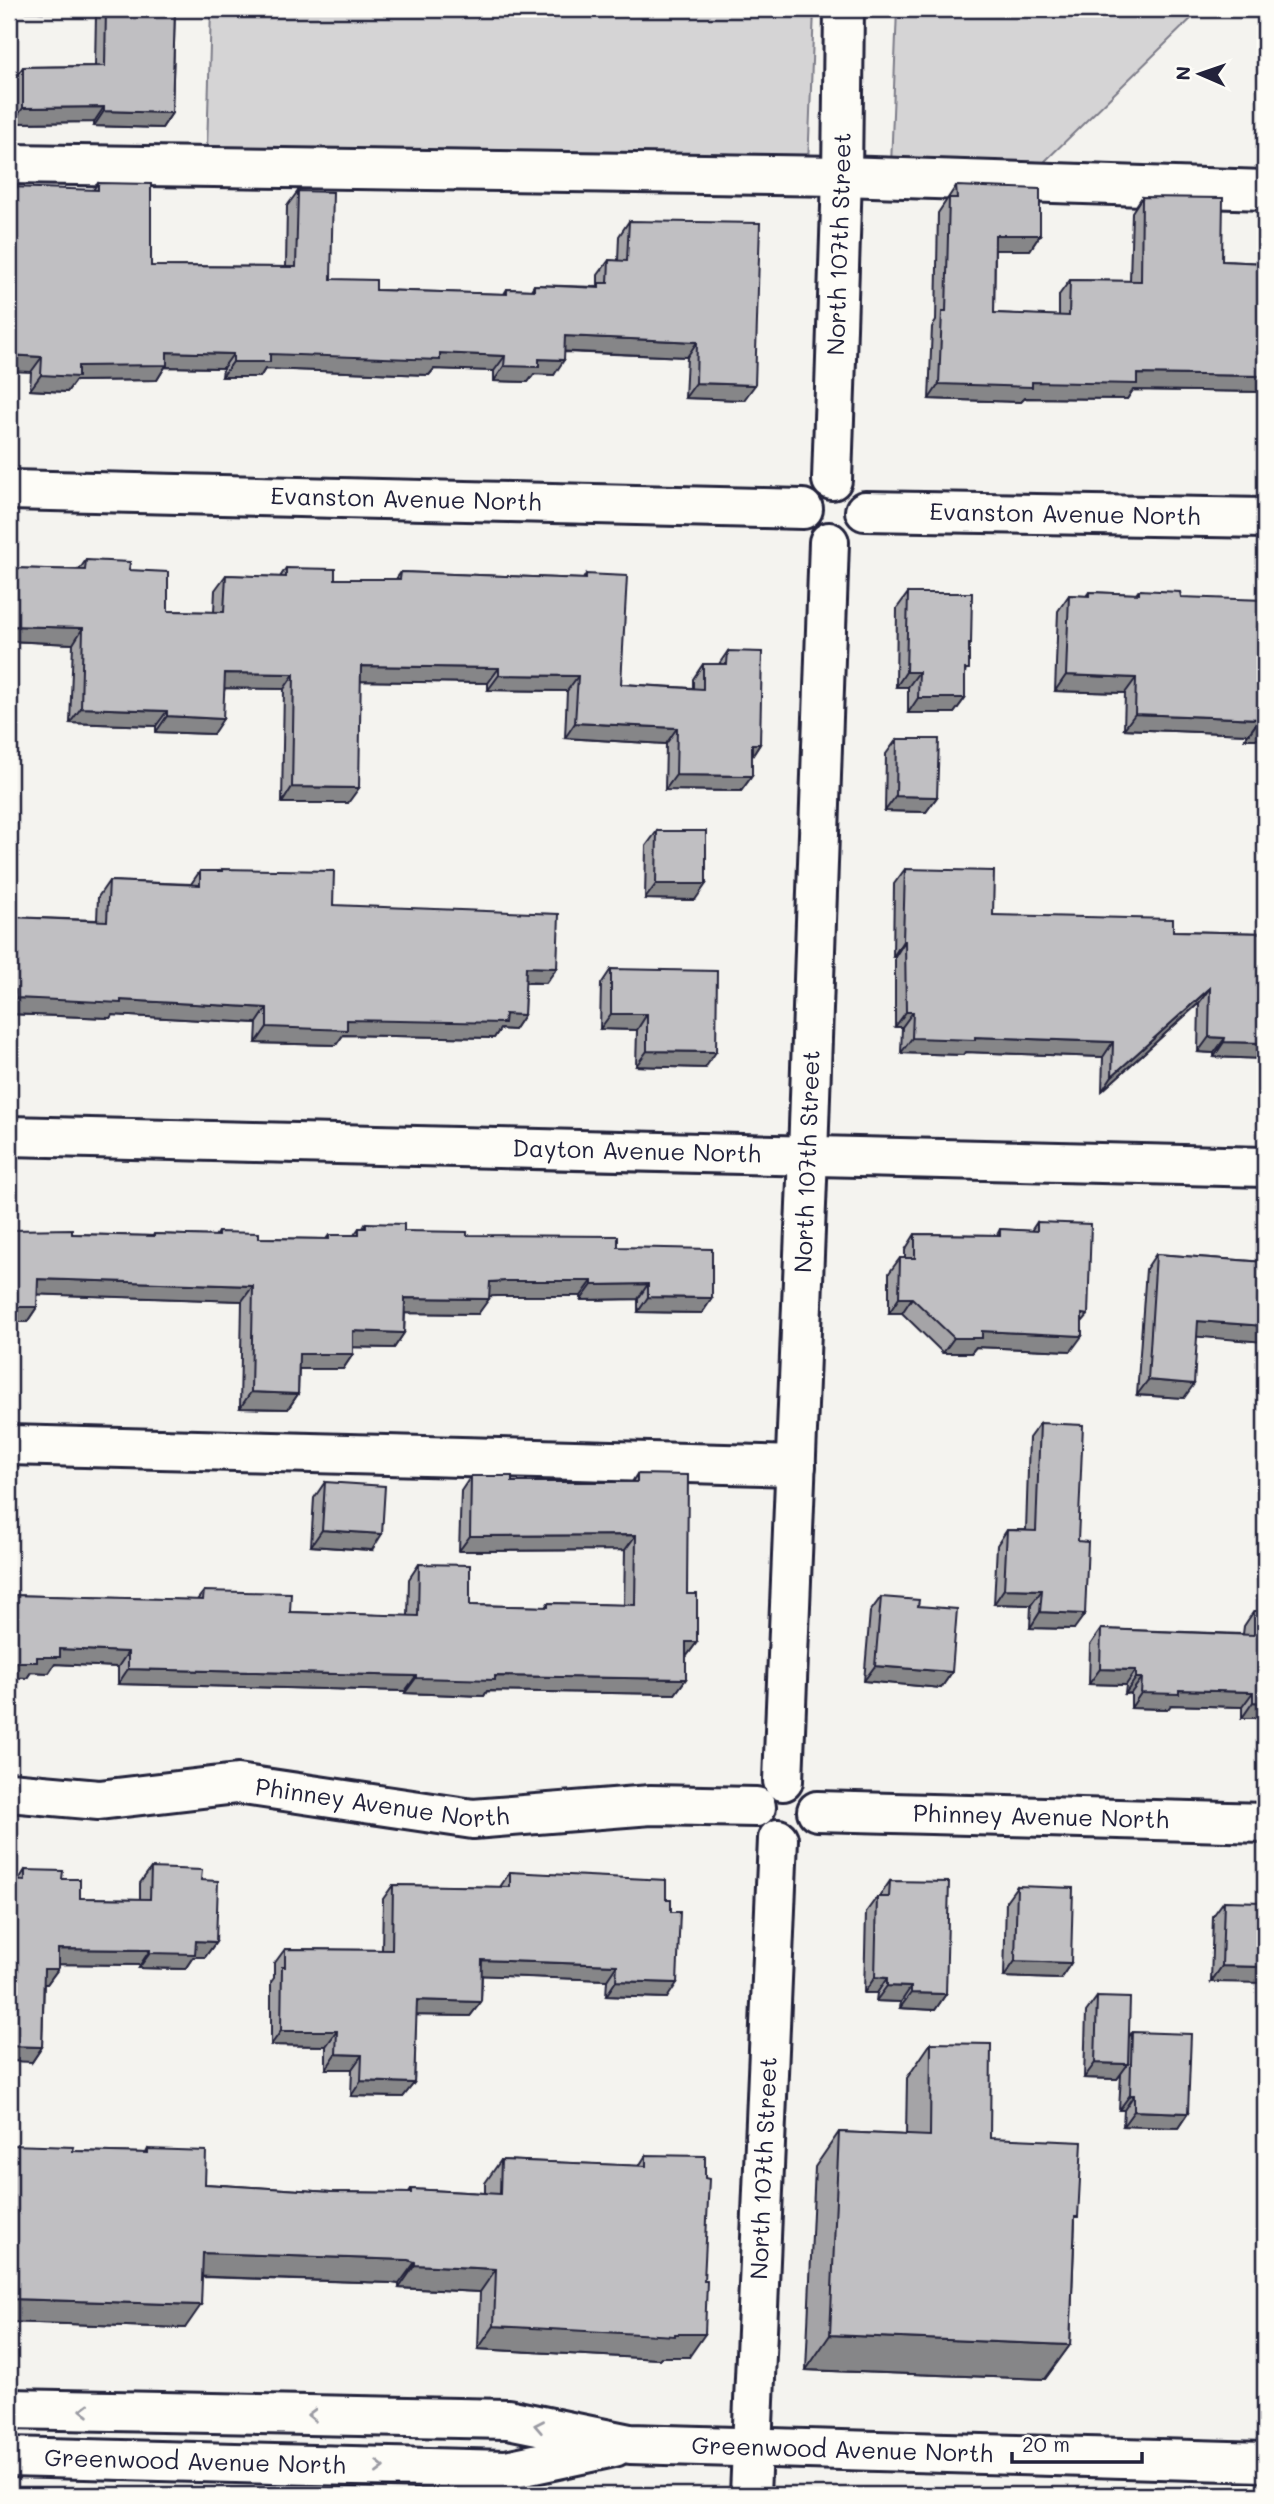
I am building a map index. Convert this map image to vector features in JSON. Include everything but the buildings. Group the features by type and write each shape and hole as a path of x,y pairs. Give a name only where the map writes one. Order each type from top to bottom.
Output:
{"street":[{"name":"North 107th Street","path":"832,480 842,176 844,9"},
{"path":"9,164 842,176 1265,190"},
{"path":"832,480 842,481 858,491 865,512 858,531 839,542 829,542 810,531 805,523 803,509 807,494 814,487 832,480"},
{"name":"Evanston Avenue North","path":"9,490 803,509"},
{"name":"Evanston Avenue North","path":"865,512 1265,518"},
{"name":"North 107th Street","path":"783,1781 829,542"},
{"name":"Dayton Avenue North","path":"9,1136 1265,1167"},
{"path":"9,1445 796,1466"},
{"path":"783,1781 793,1781 810,1792 817,1811 810,1830 793,1840 778,1839 766,1834 760,1826 756,1807 765,1789 783,1781"},
{"name":"Phinney Avenue North","path":"9,1792 99,1800 237,1784 473,1819 651,1805 756,1807"},
{"name":"Phinney Avenue North","path":"817,1811 1265,1823"},
{"name":"North 107th Street","path":"750,2495 778,1839"},
{"name":"Greenwood Avenue North","path":"9,2409 508,2419 630,2444 1265,2462"},
{"name":"Greenwood Avenue North","path":"9,2457 506,2470 630,2444"}],"shaded area":[{"path":"211,9 814,9 808,165 207,150"},
{"path":"897,9 1201,9 1039,167 891,166"}]}
